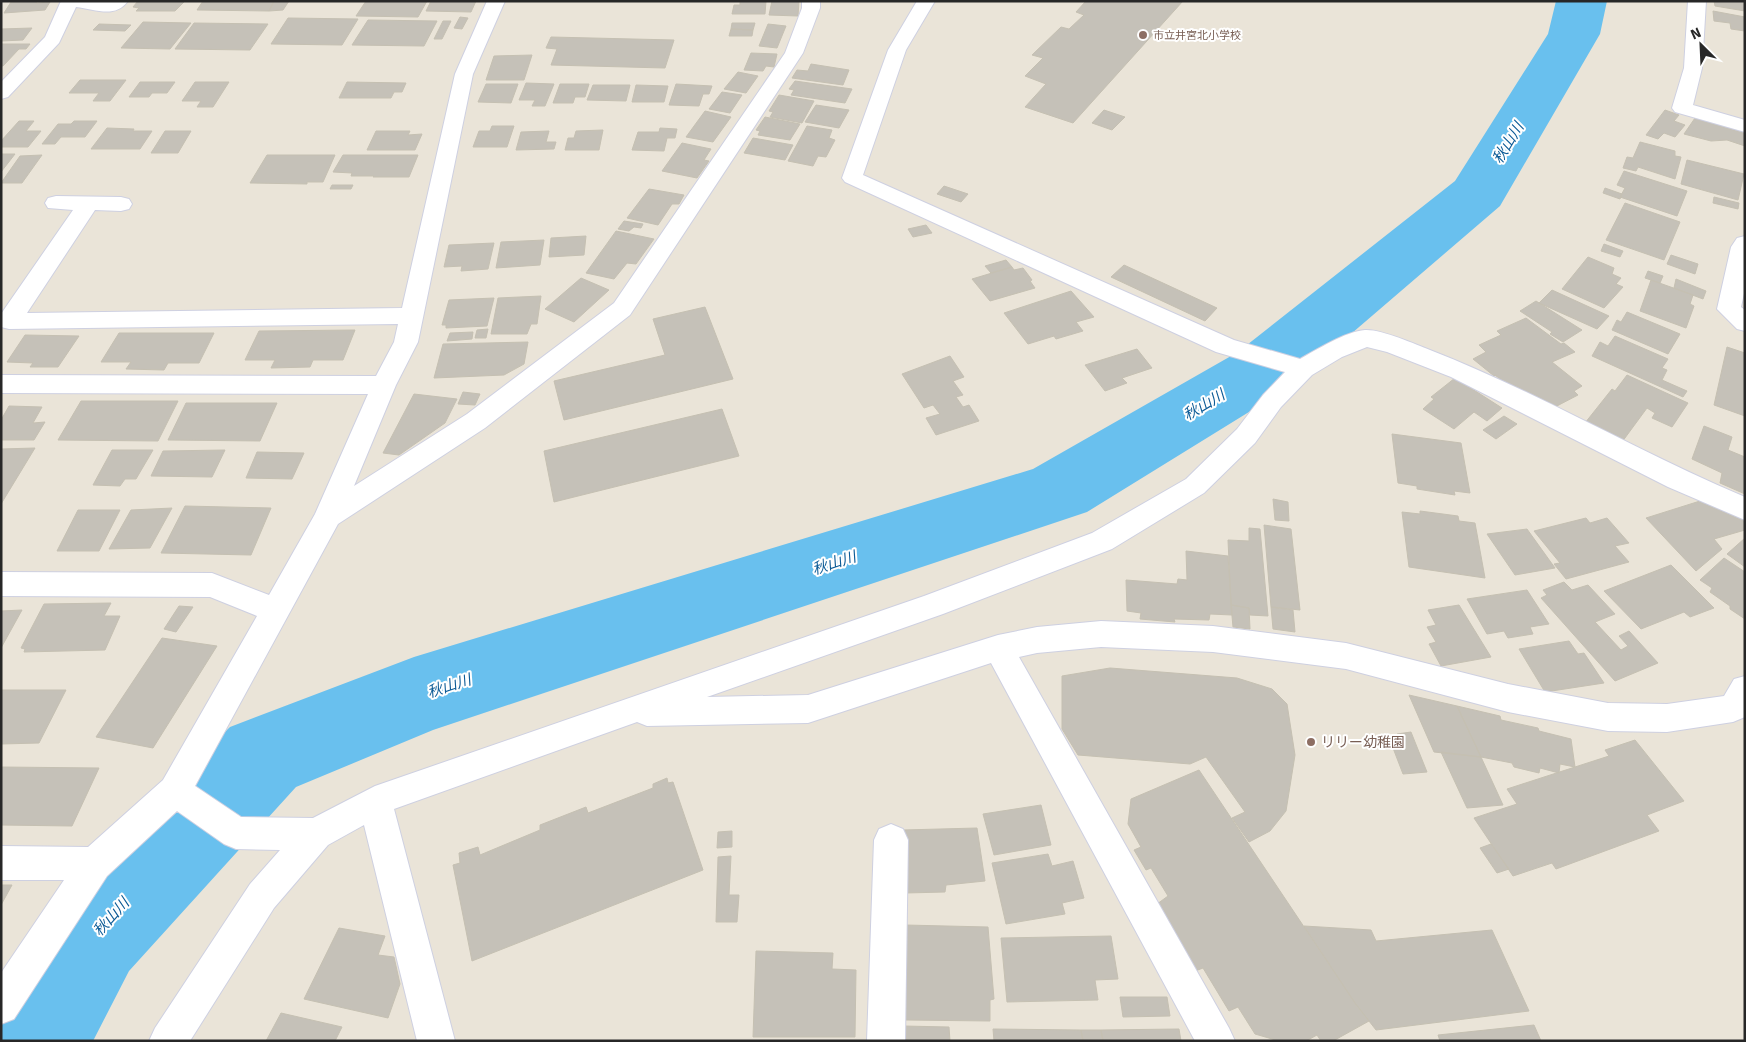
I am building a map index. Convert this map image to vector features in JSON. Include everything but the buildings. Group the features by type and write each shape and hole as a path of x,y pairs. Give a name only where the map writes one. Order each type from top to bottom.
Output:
{"street":[{"path":"1,93 53,39 70,1"},
{"path":"74,1 113,7 119,1"},
{"path":"1,1006 95,864 176,791 328,516 384,385 406,342 464,74 496,1"},
{"path":"328,516 476,421 622,309 794,54 811,8 811,1"},
{"path":"926,1 897,50 852,178 1225,346 1303,369"},
{"path":"1697,1 1693,68 1682,108 1745,126"},
{"path":"56,203 121,204"},
{"path":"88,204 9,321 412,316"},
{"path":"1745,243 1742,247 1729,309 1745,323"},
{"path":"168,1041 262,896 316,834 375,802 620,713 906,615 1102,541 1195,486 1246,436 1272,400 1303,369 1333,351 1366,338 1394,345 1460,371 1676,480 1745,509"},
{"path":"1,384 384,385"},
{"path":"1,584 212,585 276,611"},
{"path":"620,713 808,709 998,648 1037,640 1101,634 1213,639 1346,656 1508,698 1608,717 1667,718 1733,708 1745,689"},
{"path":"998,648 1216,1041"},
{"path":"176,791 236,833 316,834"},
{"path":"375,802 436,1041"},
{"path":"886,1041 891,840"},
{"path":"1,863 95,864"}],"waterway":[{"name":"秋山川","path":"34,1041 93,935 263,757 414,697 1059,491 1263,370 1478,193 1574,34 1582,1"}],"place":[{"name":"市立井宮北小学校","path":"1143,35"},
{"name":"リリー幼稚園","path":"1311,742"}]}
